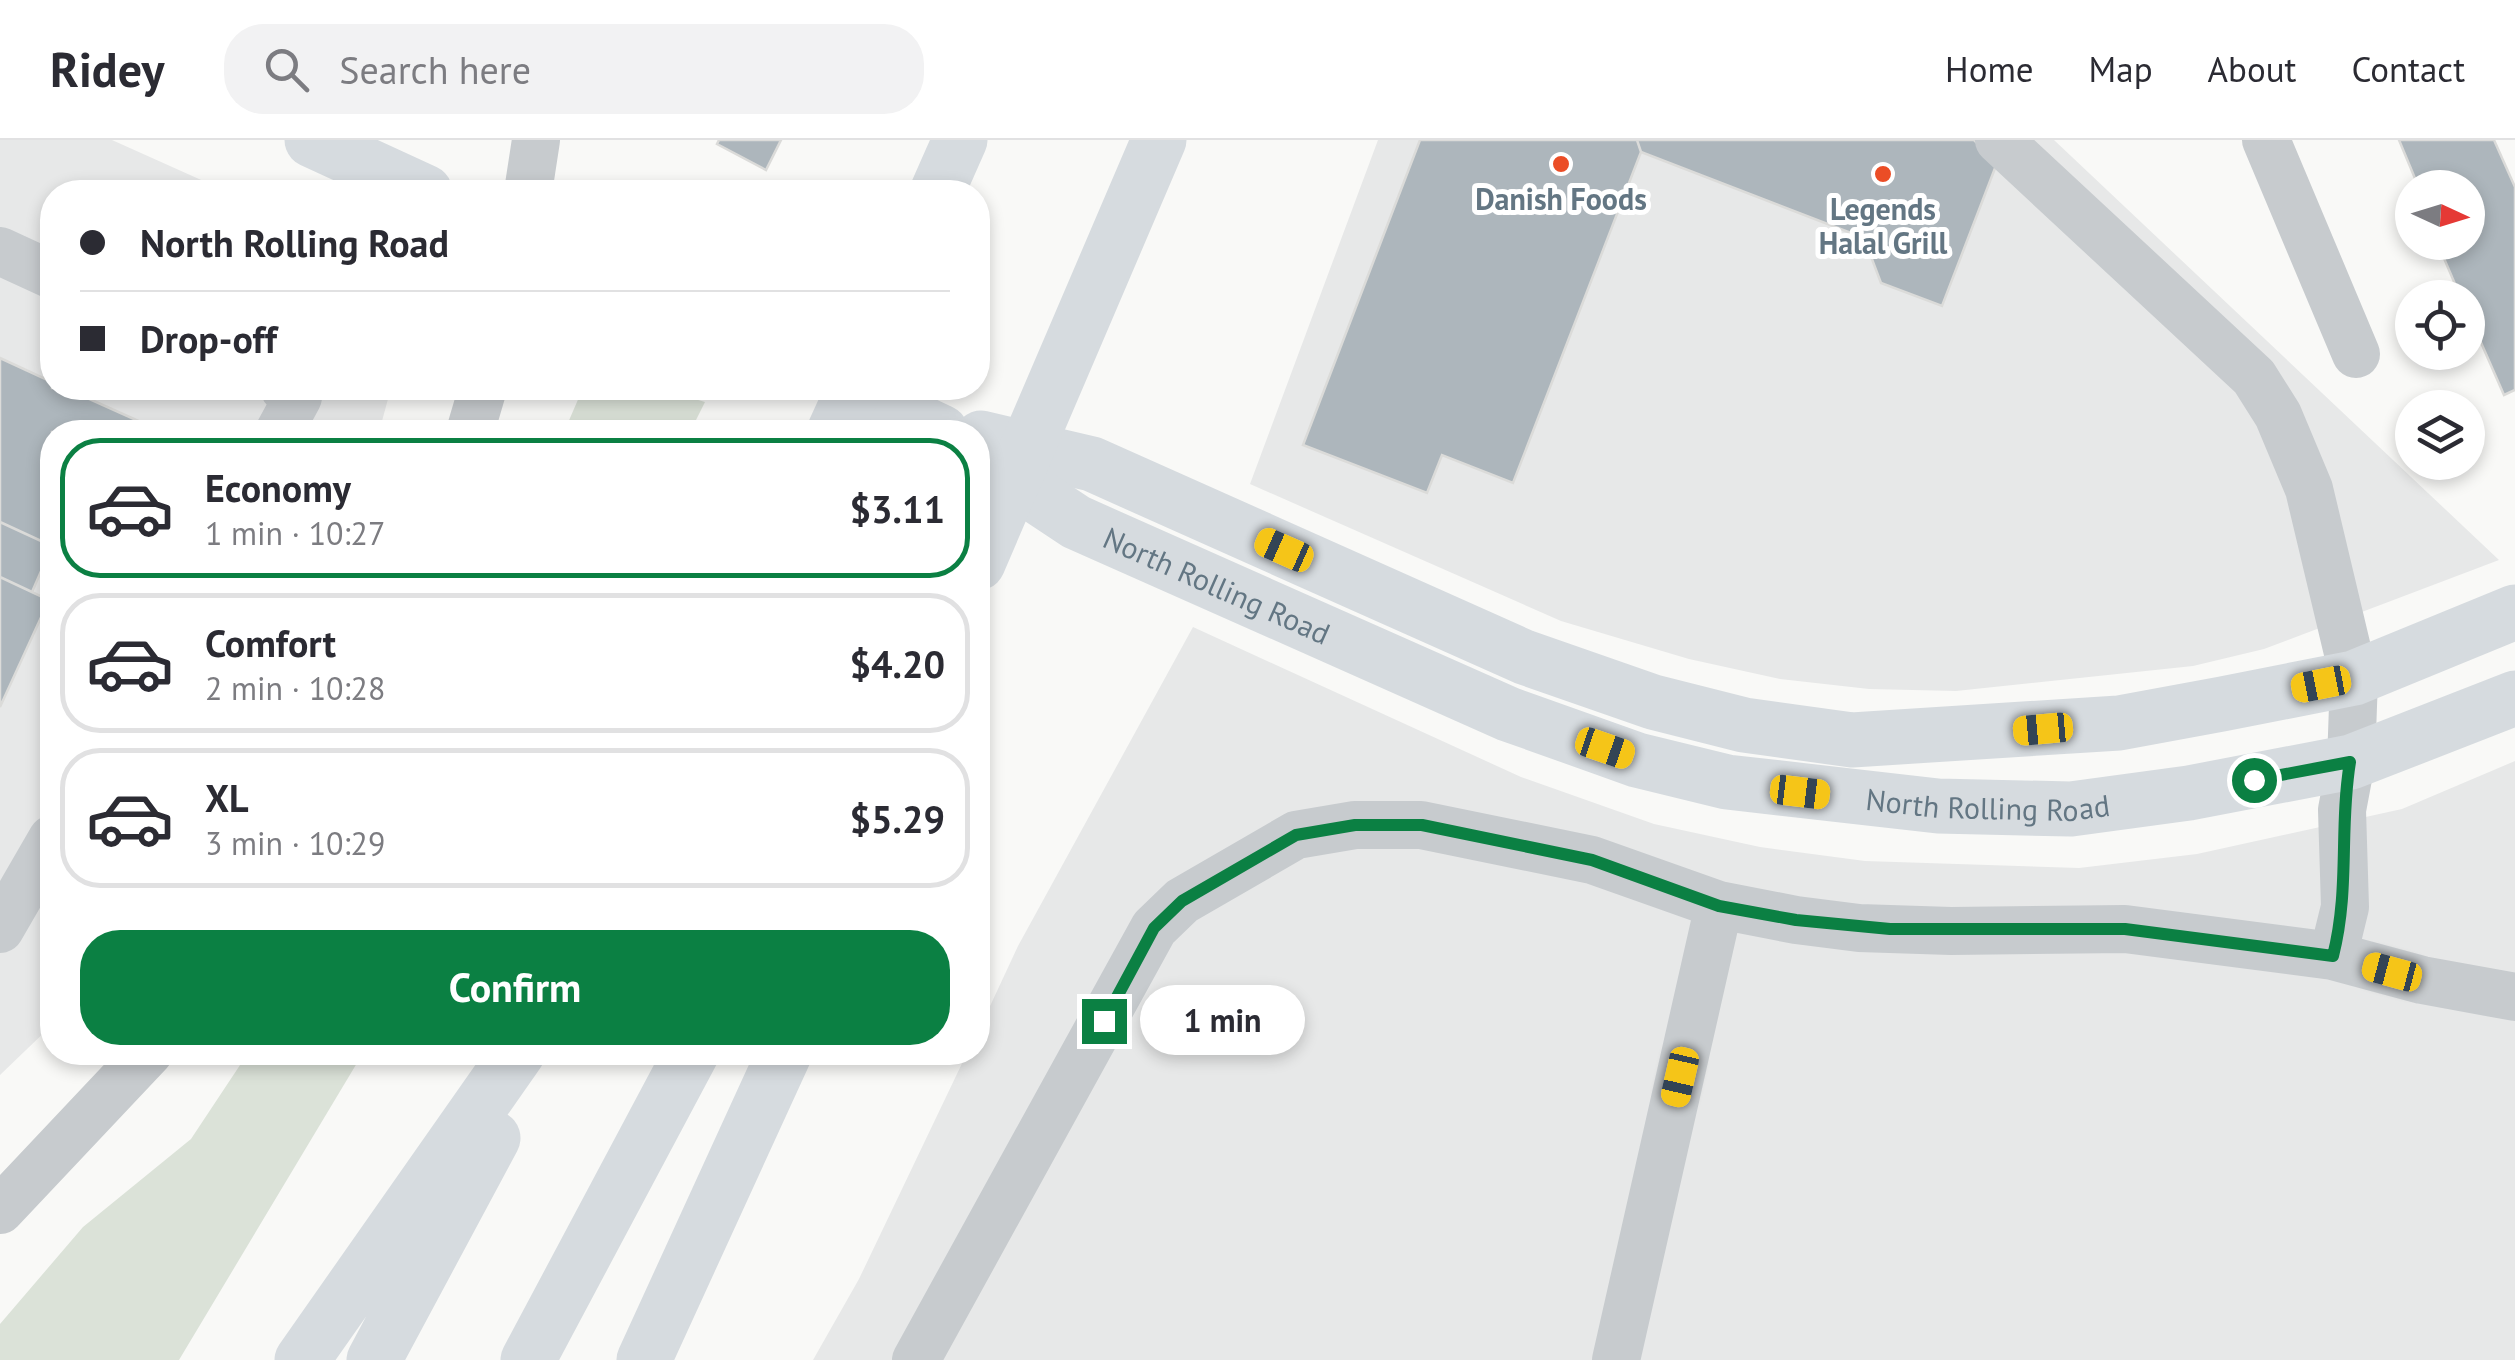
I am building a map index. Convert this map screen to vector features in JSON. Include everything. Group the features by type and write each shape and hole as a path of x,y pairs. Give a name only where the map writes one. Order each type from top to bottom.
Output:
{"main road":[{"path":"312,140 399,180"},
{"path":"942,180 960,140"},
{"path":"990,536 1159,140"},
{"name":"North Rolling Road","path":"879,400 924,420"},
{"name":"North Rolling Road","path":"990,441 1092,464 1524,656 1653,702 1744,725 1852,740 2119,723 2354,678 2515,612"},
{"name":"North Rolling Road","path":"990,465 1076,522 1508,714 1637,760 1728,782 1938,806 2071,809 2190,792 2350,762 2515,698"},
{"path":"302,1360 509,1065"},
{"path":"374,1360 529,1065"},
{"path":"528,1360 685,1065"},
{"path":"644,1360 779,1065"}],"street":[{"path":"530,180 536,140"},
{"path":"1999,140 2254,376 2278,416 2309,489 2354,678 2350,762 2342,810 2346,907 2333,956"},
{"path":"2266,140 2356,354"},
{"path":"0,252 40,270"},
{"path":"916,1360 1154,928 1182,901 1296,835 1355,825 1422,825 1592,860 1719,906 1859,928 2031,932 2125,929 2333,956 2422,980 2515,997"},
{"path":"0,928 40,860"},
{"path":"1616,1360 1719,906"},
{"path":"8,1187 135,1065"}],"shaded area":[{"path":"0,140 112,140 201,180 40,180 40,400 388,400 382,420 40,420 40,1037 0,1075"},
{"path":"1378,140 2054,140 2395,462 2395,480 2414,480 2499,560 2264,649 2193,666 1956,691 1869,689 1780,679 1689,659 1561,621 1250,484"},
{"path":"578,400 705,402 696,420 569,420"},
{"path":"1193,627 1521,777 1654,824 1760,847 1865,861 2079,868 2197,854 2402,809 2515,761 2515,1360 813,1360 859,1279 961,1065 990,1065 990,1006 1018,946"},
{"path":"240,1065 356,1065 179,1360 0,1360 0,1324 83,1227 191,1139"}],"building":[{"path":"719,140 781,140 766,170 717,144"},
{"path":"1420,140 1637,140 1641,152 1513,483 1442,455 1427,493 1303,445"},
{"path":"1637,140 1974,140 1997,163 1942,306 1881,283 1864,238 1641,152"},
{"path":"2399,140 2494,140 2515,187 2515,390 2504,395 2485,352 2485,280 2453,280 2445,260 2485,260 2485,170 2412,170"},
{"path":"0,358 40,376 40,400 92,400 136,420 40,420 40,540 0,522"},
{"path":"0,522 40,540 40,574 32,592 0,577"},
{"path":"0,577 40,596 40,620 0,707"}],"place":[{"name":"Danish Foods","path":"1561,164"},
{"name":"Legends Halal Grill","path":"1883,174"}],"route":[{"path":"1104,1021 1154,928 1182,901 1296,835 1355,825 1422,825 1592,860 1719,906 1796,920 1890,929 2125,929 2333,956 2346,907 2342,810 2350,762 2254,780"}]}
